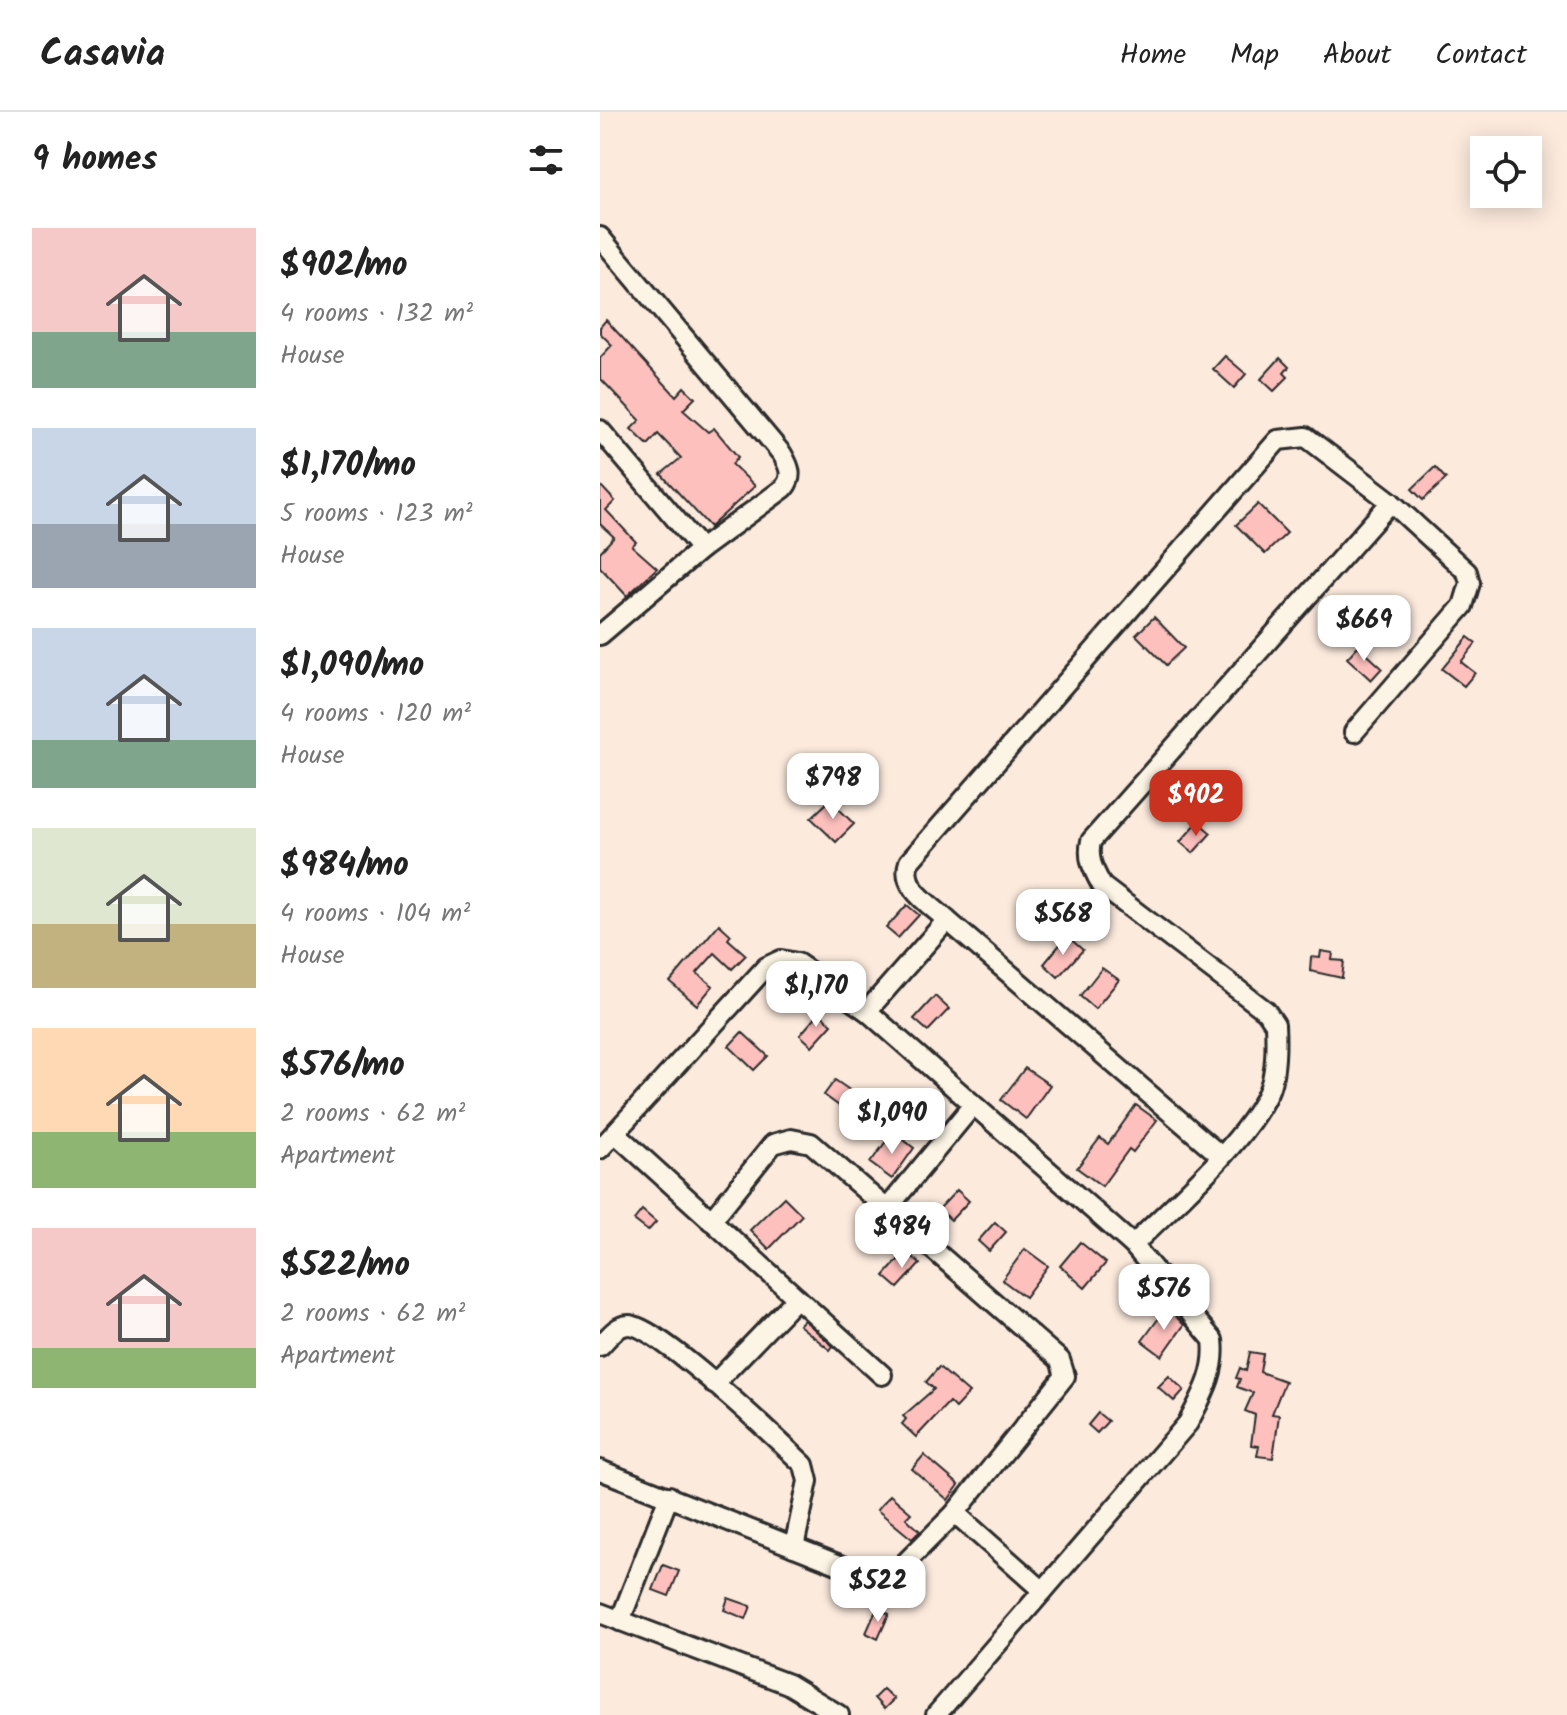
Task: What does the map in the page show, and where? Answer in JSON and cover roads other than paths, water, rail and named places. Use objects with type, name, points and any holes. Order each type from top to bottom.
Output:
[{"type":"street","points":[[600,237],[782,454],[790,472],[784,488],[701,549],[600,634]]},
{"type":"street","points":[[600,430],[701,549]]},
{"type":"street","points":[[1221,1156],[911,887],[906,872],[909,862],[1278,440],[1306,437],[1391,502],[1467,572],[1468,596],[1354,732]]},
{"type":"street","points":[[1133,1245],[1221,1156],[1270,1089],[1275,1024],[1266,1011],[1102,886],[1091,866],[1091,841],[1391,502]]},
{"type":"street","points":[[867,1011],[947,920]]},
{"type":"street","points":[[600,1149],[766,967],[781,960],[797,963],[867,1011],[1133,1245],[1213,1340],[1215,1358],[1210,1379],[1188,1423],[936,1715]]},
{"type":"street","points":[[887,1209],[973,1105]]},
{"type":"street","points":[[615,1133],[882,1375]]},
{"type":"street","points":[[600,1470],[870,1577],[883,1577],[896,1572],[955,1513],[1065,1376],[1064,1367],[811,1143],[791,1139],[773,1144],[711,1221]]},
{"type":"street","points":[[714,1384],[797,1298]]},
{"type":"street","points":[[600,1346],[618,1328],[628,1324],[643,1328],[714,1384],[804,1465],[808,1481],[794,1547]]},
{"type":"street","points":[[620,1621],[669,1496]]},
{"type":"street","points":[[955,1513],[1043,1591]]},
{"type":"street","points":[[600,1613],[788,1684],[839,1715]]}]
